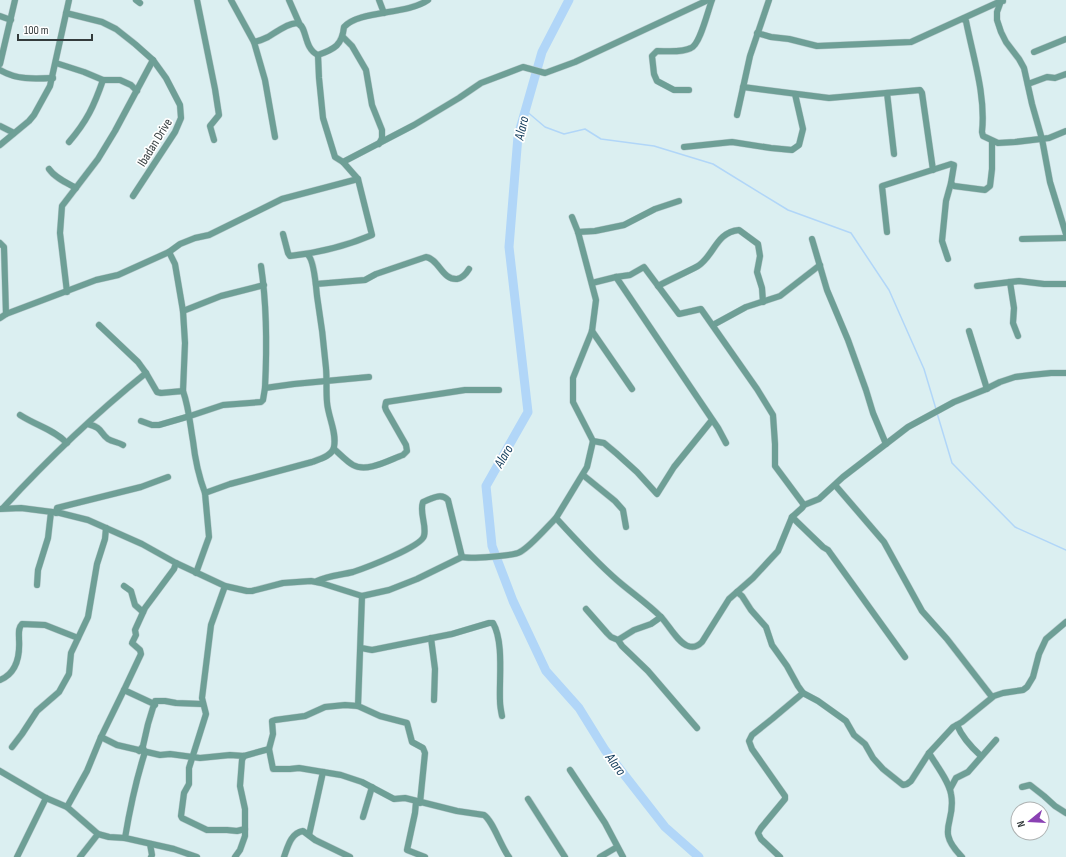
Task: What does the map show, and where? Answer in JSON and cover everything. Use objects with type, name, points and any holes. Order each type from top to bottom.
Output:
[{"type":"street","points":[[0,64],[15,0]]},
{"type":"street","points":[[0,145],[24,126],[34,115],[50,86],[53,78],[69,0]]},
{"type":"street","points":[[197,0],[219,115],[210,126],[214,140]]},
{"type":"street","points":[[231,0],[254,42],[265,80],[275,136]]},
{"type":"street","points":[[284,234],[289,255],[308,254],[372,235],[358,179],[343,162],[335,157],[323,118],[318,55],[310,47],[289,0]]},
{"type":"street","points":[[379,0],[384,13]]},
{"type":"street","points":[[318,55],[331,51],[336,47],[343,37],[344,27],[351,20],[402,10],[428,0]]},
{"type":"street","points":[[343,162],[379,144],[459,98],[481,83],[523,67],[545,73],[575,62],[708,0]]},
{"type":"street","points":[[689,90],[674,90],[657,81],[654,74],[652,56],[656,51],[685,50],[693,48],[698,40],[712,0]]},
{"type":"street","points":[[737,115],[750,56],[769,0]]},
{"type":"street","points":[[757,33],[817,46],[911,42],[1003,1]]},
{"type":"street","points":[[1003,1],[997,12],[997,20],[1006,42],[1024,68],[1042,139],[1050,182],[1066,234]]},
{"type":"street","name":"Ibadan Drive","points":[[66,13],[102,22],[116,29],[135,44],[153,60],[166,78],[180,105],[181,118],[175,132],[133,196]]},
{"type":"street","points":[[0,16],[11,20]]},
{"type":"street","points":[[963,19],[966,21],[982,102],[982,134],[986,138],[998,143],[1049,138],[1066,131]]},
{"type":"street","points":[[254,42],[291,24],[300,24]]},
{"type":"street","points":[[343,37],[352,46],[366,70],[372,105],[382,130],[382,138],[379,144]]},
{"type":"street","points":[[1034,52],[1066,39]]},
{"type":"street","points":[[67,292],[60,233],[62,206],[98,159],[115,131],[153,60]]},
{"type":"street","points":[[56,63],[103,80],[120,80],[131,85],[137,91]]},
{"type":"street","points":[[0,70],[15,77],[53,78]]},
{"type":"street","points":[[1028,84],[1047,77],[1055,78],[1066,74]]},
{"type":"street","points":[[68,142],[82,126],[92,108],[103,80]]},
{"type":"street","points":[[743,87],[829,98],[920,90],[922,93],[932,170]]},
{"type":"street","points":[[887,93],[894,154]]},
{"type":"street","points":[[684,147],[732,142],[792,150],[799,146],[803,129],[795,94]]},
{"type":"street","points":[[0,126],[14,133]]},
{"type":"street","points":[[951,183],[954,186],[985,190],[990,186],[992,169],[992,141]]},
{"type":"street","points":[[887,232],[882,186],[951,164],[954,165],[946,201],[942,241],[948,259]]},
{"type":"street","points":[[49,169],[59,179],[76,188]]},
{"type":"street","points":[[0,318],[6,314],[96,280],[118,276],[169,252],[180,244],[195,238],[209,235],[282,199],[358,179]]},
{"type":"street","points":[[578,232],[595,231],[624,225],[655,209],[679,201]]},
{"type":"street","points":[[2,509],[21,508],[88,520],[142,544],[176,563],[225,586],[252,591],[283,583],[317,582],[362,596],[389,590],[417,579],[462,557],[492,556],[521,552],[556,518],[587,467],[594,440],[573,402],[574,378],[592,331],[596,300],[578,232],[572,217]]},
{"type":"street","points":[[658,286],[699,265],[722,237],[731,231],[739,230],[758,244],[760,256],[756,272],[762,288],[763,302]]},
{"type":"street","points":[[1022,239],[1066,238]]},
{"type":"street","points":[[812,239],[827,290],[848,340],[866,390],[872,413],[886,444]]},
{"type":"street","points":[[0,243],[4,247],[6,314]]},
{"type":"street","points":[[169,252],[175,264],[184,311],[185,343],[183,392],[190,416],[193,441],[201,482],[205,494],[210,537],[196,573]]},
{"type":"street","points":[[205,494],[230,484],[312,462],[326,457],[334,449],[334,434],[327,403],[320,313],[316,284],[308,254]]},
{"type":"street","points":[[316,284],[365,280],[376,274],[426,257],[432,259],[451,279],[460,278],[469,269]]},
{"type":"street","points":[[713,325],[746,307],[780,296],[820,265]]},
{"type":"street","points":[[141,421],[152,425],[159,425],[224,405],[261,402],[263,400],[266,357],[264,285],[261,266]]},
{"type":"street","points":[[592,283],[630,275],[644,267],[679,314],[701,309],[757,389],[773,415],[775,466],[804,504]]},
{"type":"street","points":[[616,277],[726,443]]},
{"type":"street","points":[[977,286],[1019,281],[1044,284],[1066,284]]},
{"type":"street","points":[[1010,282],[1014,308],[1013,322],[1018,336]]},
{"type":"street","points":[[184,311],[221,296],[264,285]]},
{"type":"street","points":[[99,325],[132,356],[146,373],[157,392],[183,392]]},
{"type":"street","points":[[592,331],[632,389]]},
{"type":"street","points":[[969,331],[987,389]]},
{"type":"street","points":[[2,509],[67,443],[124,390],[146,373]]},
{"type":"street","points":[[556,518],[592,557],[661,617],[686,646],[698,646],[729,598],[753,578],[778,552],[792,517],[802,508],[804,504],[819,499],[843,477],[908,427],[945,408],[1000,382],[1015,377],[1066,373]]},
{"type":"street","points":[[265,388],[369,377]]},
{"type":"street","points":[[334,449],[351,464],[362,468],[403,455],[407,451],[406,445],[386,410],[386,402],[465,390],[499,390]]},
{"type":"street","points":[[20,415],[52,431],[67,443]]},
{"type":"street","points":[[594,440],[604,443],[610,448],[637,472],[657,494],[674,467],[712,420]]},
{"type":"street","points":[[88,424],[97,427],[107,438],[123,445]]},
{"type":"street","points":[[583,474],[619,505],[623,510],[626,527]]},
{"type":"street","points":[[37,585],[38,570],[48,542],[53,513],[57,508],[141,487],[168,477]]},
{"type":"street","points":[[835,485],[884,542],[922,611],[947,639],[992,697]]},
{"type":"street","points":[[317,582],[323,578],[354,571],[374,564],[419,543],[424,535],[421,507],[423,502],[441,496],[445,496],[449,504],[462,557]]},
{"type":"street","points":[[792,517],[828,550],[905,657]]},
{"type":"street","points":[[12,746],[37,711],[59,692],[69,674],[71,653],[88,617],[97,564],[105,539],[106,528]]},
{"type":"street","points":[[66,807],[86,771],[141,654],[140,650],[132,643],[136,635],[135,630],[143,612],[174,569],[176,563]]},
{"type":"street","points":[[124,586],[132,591],[135,604],[143,612]]},
{"type":"street","points":[[225,586],[211,626],[202,698],[202,704],[206,714],[189,768],[189,784],[184,790],[181,817],[207,830],[237,831],[245,829]]},
{"type":"street","points":[[737,592],[742,596],[751,610],[766,627],[772,645],[787,666],[803,693],[846,720],[854,735],[865,744],[873,758],[883,769],[903,785],[911,781],[929,753],[950,729],[962,722],[992,697],[1003,693],[1023,690],[1027,687],[1033,677],[1046,639],[1066,622]]},
{"type":"street","points":[[358,706],[362,596]]},
{"type":"street","points":[[586,609],[611,637],[618,640],[622,646],[633,655],[697,728]]},
{"type":"street","points":[[618,640],[634,630],[651,624],[661,617]]},
{"type":"street","points":[[361,648],[372,650],[493,623],[496,631],[501,668],[500,703],[502,716]]},
{"type":"street","points":[[0,680],[8,676],[16,664],[19,651],[19,628],[22,624],[45,625],[78,638]]},
{"type":"street","points":[[431,638],[435,669],[434,700]]},
{"type":"street","points":[[124,690],[155,705]]},
{"type":"street","points":[[780,857],[761,839],[758,833],[785,799],[785,796],[752,749],[749,741],[752,735],[803,693]]},
{"type":"street","points":[[125,838],[142,750],[155,701],[165,700],[176,703],[202,704]]},
{"type":"street","points":[[425,857],[407,850],[418,802],[425,753],[423,748],[412,742],[407,723],[380,716],[358,706],[345,705],[325,707],[305,716],[272,720],[273,734],[269,749],[273,769],[299,768],[353,778],[394,799],[405,798],[418,802],[484,815],[508,857]]},
{"type":"street","points":[[957,725],[972,748],[981,756]]},
{"type":"street","points":[[101,737],[118,745],[160,755],[170,754],[192,757],[230,755],[241,757],[269,749]]},
{"type":"street","points":[[950,789],[956,778],[968,772],[996,740]]},
{"type":"street","points":[[929,753],[950,789],[952,807],[947,832],[948,837],[957,852],[962,857]]},
{"type":"street","points":[[235,857],[243,842],[245,829],[245,809],[240,791],[241,757]]},
{"type":"street","points":[[570,770],[605,823],[622,857]]},
{"type":"street","points":[[0,771],[46,798],[66,807],[98,834],[109,837],[125,838],[174,849],[193,856]]},
{"type":"street","points":[[309,835],[323,772]]},
{"type":"street","points":[[1022,787],[1030,785],[1055,806],[1066,813]]},
{"type":"street","points":[[363,817],[372,787]]},
{"type":"street","points":[[17,857],[46,798]]},
{"type":"street","points":[[528,799],[565,857]]},
{"type":"street","points":[[284,857],[292,838],[297,832],[303,831],[315,840],[350,857]]},
{"type":"street","points":[[80,857],[98,834]]},
{"type":"street","points":[[150,844],[151,857]]},
{"type":"street","points":[[600,857],[617,848]]},
{"type":"waterway","name":"Alaro","points":[[569,0],[542,52],[518,136],[509,247],[528,412],[486,486],[492,546],[513,601],[546,671],[579,708],[605,750],[665,827],[699,857]]},
{"type":"waterway","points":[[525,110],[545,127],[564,134],[585,129],[601,139],[654,146],[713,164],[788,210],[851,233],[889,290],[924,369],[936,409]]},
{"type":"waterway","points":[[937,413],[952,463],[1015,527],[1066,550]]}]
